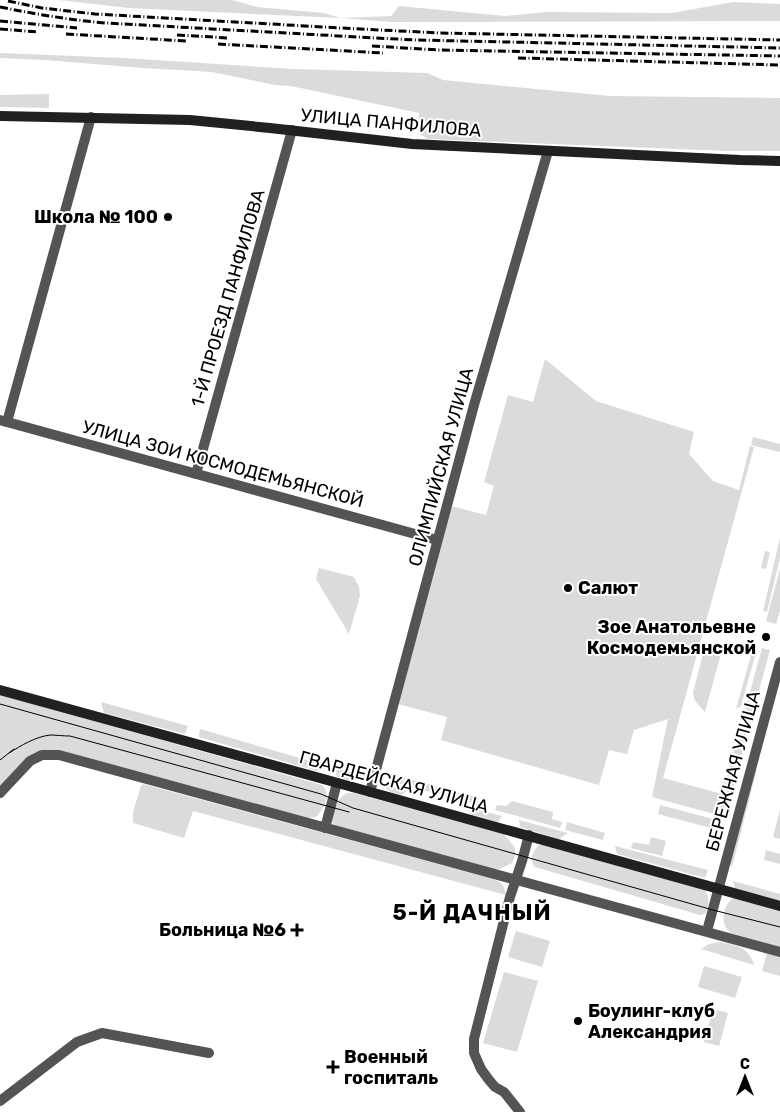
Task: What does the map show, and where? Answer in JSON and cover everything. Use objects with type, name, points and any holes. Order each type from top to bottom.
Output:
[{"type":"street","name":"УЛИЦА ПАНФИЛОВА","points":[[0,116],[190,120],[412,144],[780,161]]},
{"type":"street","points":[[3,421],[91,117]]},
{"type":"street","name":"1-Й ПРОЕЗД ПАНФИЛОВА","points":[[196,474],[292,130]]},
{"type":"street","name":"ОЛИМПИЙСКАЯ УЛИЦА","points":[[370,792],[474,405],[548,151]]},
{"type":"street","name":"УЛИЦА ЗОИ КОСМОДЕМЬЯНСКОЙ","points":[[3,421],[437,540]]},
{"type":"street","name":"БЕРЕЖНАЯ УЛИЦА","points":[[707,931],[780,662]]},
{"type":"street","name":"ГВАРДЕЙСКАЯ УЛИЦА","points":[[0,690],[780,906]]},
{"type":"street","points":[[0,793],[30,762],[42,755],[60,755],[780,952]]},
{"type":"street","points":[[325,828],[337,783]]},
{"type":"street","points":[[520,1112],[504,1092],[495,1087],[481,1069],[474,1053],[474,1039],[510,897],[529,835]]},
{"type":"street","points":[[0,1101],[77,1042],[102,1033],[209,1053]]},
{"type":"shaded area","points":[[59,0],[232,0],[257,7],[324,13],[340,18],[128,8]]},
{"type":"shaded area","points":[[733,2],[780,4],[780,21],[391,22],[340,18],[391,16],[399,6],[505,16],[547,12],[672,13]]},
{"type":"shaded area","points":[[0,53],[123,58],[293,69],[427,73],[443,80],[610,96],[780,98],[780,151],[729,151],[428,139],[418,133],[419,113],[291,86],[275,85],[212,72],[0,58]]},
{"type":"shaded area","points":[[49,94],[49,108],[0,107],[0,95]]},
{"type":"shaded area","name":"Салют","points":[[545,359],[596,401],[694,432],[689,454],[713,481],[739,490],[750,446],[754,447],[663,778],[722,794],[731,761],[740,763],[725,817],[652,797],[668,719],[634,730],[627,754],[609,750],[599,785],[441,740],[447,717],[398,704],[451,506],[486,515],[494,486],[484,482],[508,395],[533,402]]},
{"type":"shaded area","points":[[753,437],[780,444],[780,452],[751,445]]},
{"type":"shaded area","points":[[780,538],[780,558],[767,612],[763,611]]},
{"type":"shaded area","points":[[765,551],[770,552],[766,569],[761,568]]},
{"type":"shaded area","points":[[319,568],[354,577],[359,587],[360,596],[349,634],[316,579]]},
{"type":"shaded area","points":[[780,569],[780,611],[776,624],[766,621]]},
{"type":"shaded area","points":[[705,646],[722,650],[705,712],[695,701],[693,693]]},
{"type":"shaded area","points":[[762,648],[770,650],[741,757],[733,754]]},
{"type":"shaded area","points":[[751,655],[755,656],[741,706],[736,709]]},
{"type":"shaded area","points":[[0,695],[322,785],[327,797],[326,801],[316,817],[306,818],[46,751],[0,790]]},
{"type":"shaded area","points":[[101,702],[188,726],[185,734],[104,713]]},
{"type":"shaded area","points":[[200,729],[355,774],[356,778],[353,781],[337,777],[335,771],[319,767],[317,771],[199,737]]},
{"type":"shaded area","points":[[757,769],[732,867],[728,862],[754,770]]},
{"type":"shaded area","points":[[391,774],[479,798],[477,804],[389,781]]},
{"type":"shaded area","points":[[381,783],[408,790],[402,795],[387,790]]},
{"type":"shaded area","points":[[143,784],[493,879],[502,885],[506,895],[193,811],[184,838],[133,823],[133,812]]},
{"type":"shaded area","points":[[347,793],[353,793],[504,834],[515,848],[515,856],[512,863],[500,869],[491,870],[342,829],[334,825],[331,819],[339,801]]},
{"type":"shaded area","points":[[512,801],[553,812],[552,819],[562,822],[560,828],[495,810],[497,805],[506,806]]},
{"type":"shaded area","points":[[660,805],[713,819],[711,828],[658,814]]},
{"type":"shaded area","points":[[468,807],[502,816],[498,822],[470,814]]},
{"type":"shaded area","points":[[780,810],[780,839],[773,837]]},
{"type":"shaded area","points":[[519,820],[568,833],[559,839],[520,827]]},
{"type":"shaded area","points":[[567,822],[605,833],[603,840],[565,830]]},
{"type":"shaded area","points":[[651,837],[666,841],[662,856],[631,848],[633,842],[649,845]]},
{"type":"shaded area","points":[[539,845],[705,890],[708,905],[705,914],[700,915],[535,867],[532,856]]},
{"type":"shaded area","points":[[615,846],[708,870],[705,878],[617,854]]},
{"type":"shaded area","points":[[766,850],[780,854],[780,864],[764,860]]},
{"type":"shaded area","points":[[733,881],[780,894],[780,901],[735,889]]},
{"type":"shaded area","points":[[733,898],[780,910],[780,948],[728,931],[724,922],[724,915],[726,907]]},
{"type":"shaded area","points":[[516,931],[550,941],[542,967],[508,957]]},
{"type":"shaded area","points":[[721,942],[742,948],[749,954],[754,965],[701,949],[709,944]]},
{"type":"shaded area","points":[[767,953],[780,957],[780,976],[762,971]]},
{"type":"shaded area","points":[[704,966],[742,977],[735,998],[698,987]]},
{"type":"shaded area","points":[[504,972],[538,981],[517,1052],[483,1043]]},
{"type":"shaded area","points":[[713,1009],[728,1013],[719,1046],[704,1042]]},
{"type":"tram line","points":[[0,704],[321,794],[353,808],[713,910],[780,927]]},
{"type":"tram line","points":[[9,753],[44,736],[70,736],[349,812]]},
{"type":"tram line","points":[[0,760],[14,749]]},
{"type":"railway","points":[[8,1],[42,8],[95,14],[341,28],[440,33],[780,40]]},
{"type":"railway","points":[[0,7],[106,23],[376,38],[780,48]]},
{"type":"railway","points":[[0,21],[77,28]]},
{"type":"railway","points":[[0,29],[38,32]]},
{"type":"railway","points":[[66,34],[186,41]]},
{"type":"railway","points":[[177,35],[229,38]]},
{"type":"railway","points":[[218,44],[383,53]]},
{"type":"railway","points":[[372,46],[439,50],[780,56]]},
{"type":"railway","points":[[518,58],[780,65]]},
{"type":"place","name":"Школа № 100","points":[[168,217]]},
{"type":"place","name":"Салют","points":[[568,588]]},
{"type":"place","name":"Зое Анатольевне Космодемьянской","points":[[766,637]]},
{"type":"place","name":"Больница №6","points":[[297,930]]},
{"type":"place","name":"Боулинг-клуб Александрия","points":[[578,1021]]},
{"type":"place","name":"Военный госпиталь","points":[[333,1067]]},
{"type":"district","name":"5-Й ДАЧНЫЙ","points":[[472,912]]}]
